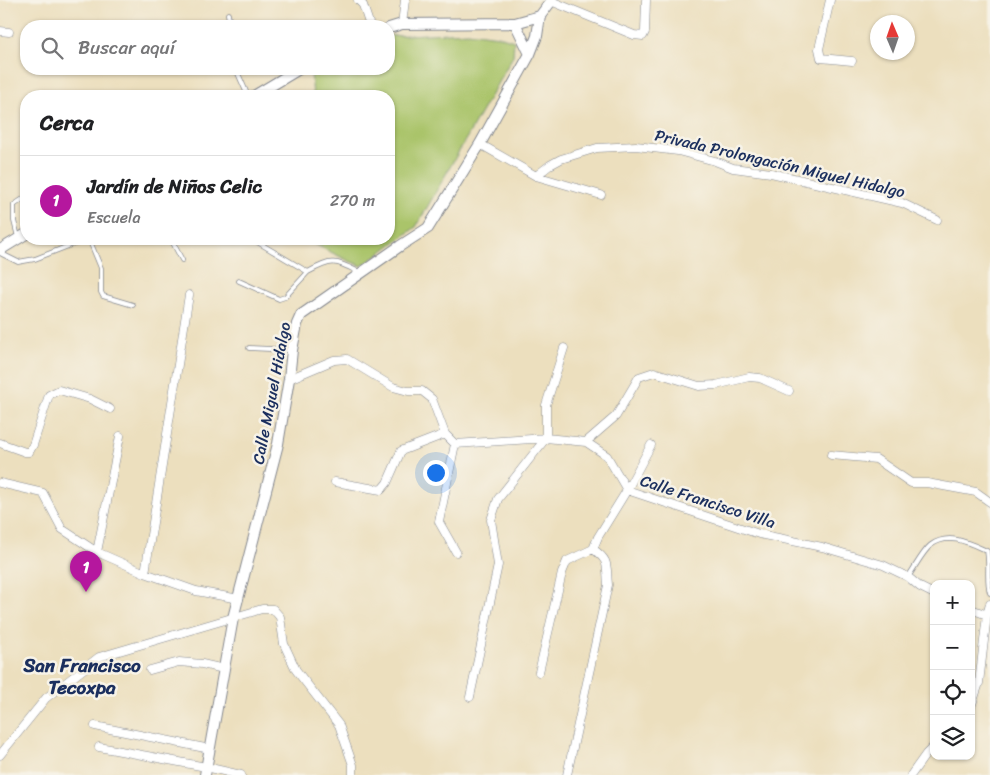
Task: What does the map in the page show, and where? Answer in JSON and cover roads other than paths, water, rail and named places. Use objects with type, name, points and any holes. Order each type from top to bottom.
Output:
[{"type":"street","points":[[358,0],[363,5],[368,20]]},
{"type":"street","points":[[402,24],[405,0]]},
{"type":"street","points":[[395,26],[402,24],[515,23],[540,16],[551,1],[634,35],[642,36],[645,32],[646,0]]},
{"type":"street","points":[[830,0],[819,49],[821,58],[852,61]]},
{"type":"street","name":"Calle Miguel Hidalgo","points":[[206,771],[233,618],[278,444],[290,379],[292,350],[297,324],[301,315],[428,228],[480,144],[530,54],[537,36],[540,16]]},
{"type":"street","points":[[515,23],[530,54]]},
{"type":"street","points":[[0,31],[9,32]]},
{"type":"street","points":[[264,90],[289,75]]},
{"type":"street","points":[[480,144],[536,176],[601,195]]},
{"type":"street","name":"Privada Prolongación Miguel Hidalgo","points":[[536,176],[561,159],[597,148],[636,146],[678,152],[715,161],[732,168],[771,173],[902,203],[937,220]]},
{"type":"street","points":[[0,251],[20,238]]},
{"type":"street","points":[[145,573],[189,295]]},
{"type":"street","points":[[470,697],[498,564],[491,520],[498,499],[546,438],[546,405],[564,348]]},
{"type":"street","points":[[290,379],[334,360],[347,359],[393,387],[422,391],[432,399],[445,434],[455,444],[439,522],[456,552]]},
{"type":"street","points":[[586,442],[616,416],[639,377],[654,372],[699,386],[716,385],[750,377],[760,378],[789,391]]},
{"type":"street","points":[[0,443],[29,452],[49,395],[58,390],[90,400],[110,409]]},
{"type":"street","points":[[335,482],[381,490],[387,484],[402,451],[445,434]]},
{"type":"street","points":[[97,552],[120,436]]},
{"type":"street","name":"Calle Francisco Villa","points":[[455,444],[546,438],[586,442],[607,456],[627,490],[759,534],[822,547],[883,565],[908,577],[920,588],[930,592]]},
{"type":"street","points":[[539,672],[562,573],[567,561],[593,549],[651,445]]},
{"type":"street","points":[[831,455],[876,459],[911,483],[927,483],[976,492],[990,502]]},
{"type":"street","points":[[0,483],[43,493],[62,529],[97,552],[145,573],[196,591],[239,599]]},
{"type":"street","points":[[566,775],[608,585],[604,556],[593,549]]},
{"type":"street","points":[[975,695],[979,683],[987,614],[990,604]]},
{"type":"street","points":[[0,755],[46,698],[99,657],[262,609],[273,609],[280,617],[284,644],[296,670],[339,725],[353,764],[353,775]]},
{"type":"street","points":[[975,610],[987,614]]},
{"type":"street","points":[[150,670],[180,662],[224,668]]},
{"type":"street","points":[[95,726],[210,749]]},
{"type":"street","points":[[100,747],[206,771],[241,775]]},
{"type":"street","points":[[911,775],[930,750]]},
{"type":"lane","points":[[228,14],[229,20]]},
{"type":"lane","points":[[239,75],[245,90]]},
{"type":"lane","points":[[20,202],[14,205],[14,221],[20,233]]},
{"type":"lane","points":[[0,251],[18,262],[35,259],[70,245]]},
{"type":"lane","points":[[92,245],[100,268],[101,292],[103,296],[132,305]]},
{"type":"lane","points":[[174,245],[182,260]]},
{"type":"lane","points":[[262,245],[308,272]]},
{"type":"lane","points":[[240,281],[279,299],[285,297],[308,272],[325,264],[338,262],[361,273]]},
{"type":"lane","points":[[249,348],[292,350]]},
{"type":"lane","points":[[908,577],[930,546],[946,538],[966,541],[987,551],[990,594]]},
{"type":"place","name":"Jardín de Niños Celic","points":[[86,592]]},
{"type":"district","name":"San Francisco Tecoxpa","points":[[82,676]]}]
